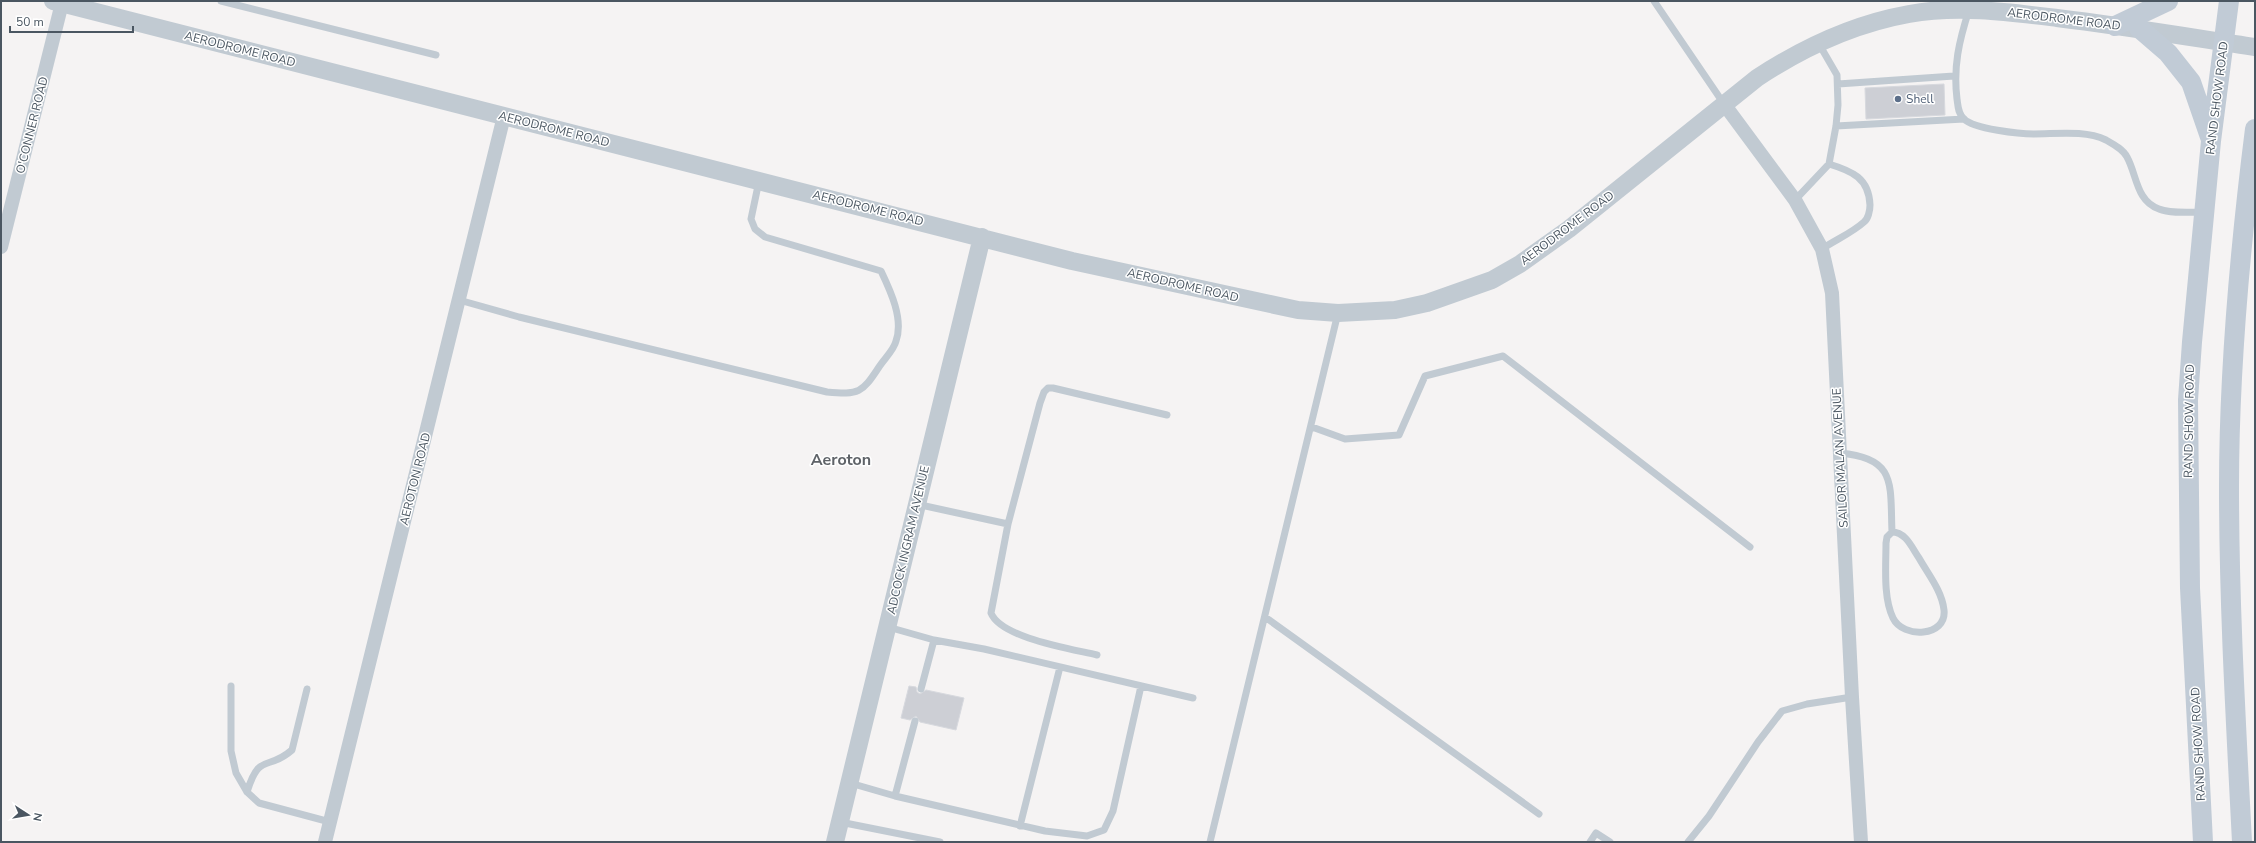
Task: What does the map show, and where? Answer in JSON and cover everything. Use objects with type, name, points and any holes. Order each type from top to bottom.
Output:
[{"type":"main road","points":[[2115,26],[2168,1]]},
{"type":"main road","name":"RAND SHOW ROAD","points":[[2203,842],[2190,588],[2188,400],[2211,141],[2229,1]]},
{"type":"main road","points":[[2139,28],[2168,53],[2191,82],[2211,141]]},
{"type":"main road","points":[[2242,842],[2230,575],[2229,485],[2232,370],[2237,292],[2255,129]]},
{"type":"street","name":"AERODROME ROAD","points":[[58,2],[1072,261],[1298,310],[1338,313],[1395,310],[1427,303],[1492,280],[1542,250],[1757,78],[1787,58],[1818,42],[1872,22],[1910,14],[1969,10],[2015,13],[2139,28],[2255,47]]},
{"type":"street","name":"O'CONNER ROAD","points":[[1,247],[58,2]]},
{"type":"street","name":"SAILOR MALAN AVENUE","points":[[1724,104],[1795,200],[1822,249],[1832,293],[1852,698],[1861,842]]},
{"type":"street","name":"AEROTON ROAD","points":[[325,842],[504,116]]},
{"type":"street","name":"ADCOCK INGRAM AVENUE","points":[[835,842],[982,237]]},
{"type":"lane","points":[[221,1],[436,55]]},
{"type":"lane","points":[[1654,1],[1724,104]]},
{"type":"lane","points":[[1964,119],[1959,111],[1954,76],[1959,44],[1969,10]]},
{"type":"lane","points":[[1795,200],[1829,164],[1836,126],[1837,75],[1818,42]]},
{"type":"lane","points":[[1838,84],[1954,76]]},
{"type":"lane","points":[[1836,126],[1964,119],[1987,127],[2019,133],[2069,133],[2104,139],[2127,156],[2141,195],[2150,205],[2163,211],[2205,212]]},
{"type":"lane","points":[[1822,249],[1865,221],[1870,210],[1869,195],[1864,182],[1847,169],[1829,164]]},
{"type":"lane","points":[[459,300],[519,317],[827,392],[849,394],[866,387],[896,342],[898,324],[891,291],[880,271],[765,237],[755,229],[751,219],[759,181]]},
{"type":"lane","points":[[1210,842],[1312,427],[1338,313]]},
{"type":"lane","points":[[1312,427],[1345,439],[1399,435],[1425,376],[1503,356],[1750,547]]},
{"type":"lane","points":[[1097,655],[1028,637],[1005,628],[993,618],[992,608],[1008,524],[1040,403],[1044,392],[1048,388],[1167,415]]},
{"type":"lane","points":[[1840,453],[1865,456],[1874,460],[1886,473],[1890,488],[1892,532]]},
{"type":"lane","points":[[916,504],[1008,524]]},
{"type":"lane","points":[[1892,532],[1905,537],[1940,596],[1944,616],[1940,625],[1934,630],[1910,631],[1899,626],[1894,619],[1888,596],[1886,543],[1888,534],[1892,532]]},
{"type":"lane","points":[[1265,617],[1539,814]]},
{"type":"lane","points":[[888,627],[934,640],[984,648],[1193,698]]},
{"type":"lane","points":[[921,689],[934,640]]},
{"type":"lane","points":[[1020,826],[1060,667]]},
{"type":"lane","points":[[230,686],[231,751],[236,773],[246,792],[259,803],[330,822]]},
{"type":"lane","points":[[850,783],[895,796],[1020,826],[1052,832],[1088,836],[1104,830],[1113,811],[1141,686]]},
{"type":"lane","points":[[246,792],[252,774],[260,765],[284,757],[292,750],[307,688]]},
{"type":"lane","points":[[1688,842],[1709,816],[1758,742],[1782,711],[1807,704],[1852,698]]},
{"type":"lane","points":[[895,796],[915,721]]},
{"type":"lane","points":[[840,822],[940,842]]},
{"type":"lane","points":[[1590,842],[1596,833],[1610,842]]},
{"type":"building","points":[[1944,84],[1945,115],[1866,119],[1865,88]]},
{"type":"building","points":[[909,686],[916,687],[917,692],[920,694],[926,690],[964,698],[956,730],[920,722],[916,716],[910,720],[901,718]]},
{"type":"place","name":"Shell","points":[[1898,99]]},
{"type":"district","name":"Aeroton","points":[[841,460]]}]
